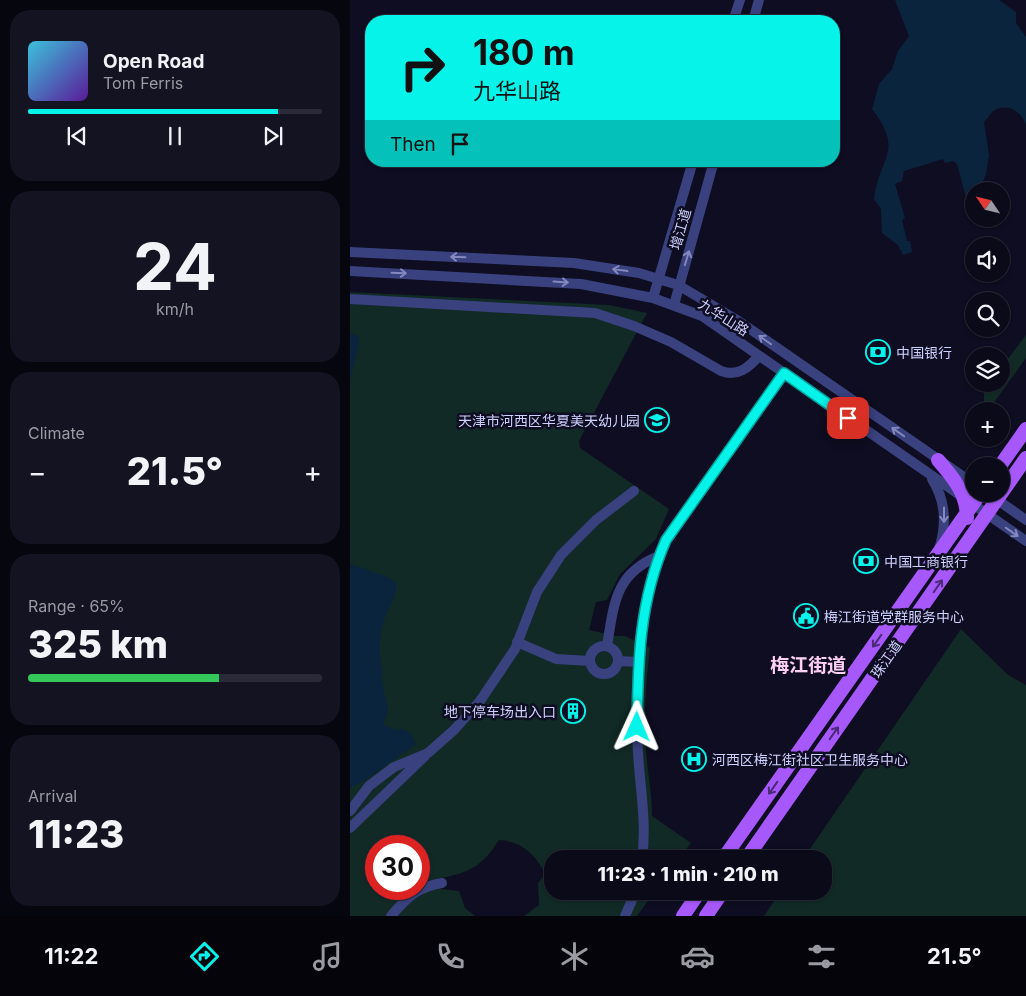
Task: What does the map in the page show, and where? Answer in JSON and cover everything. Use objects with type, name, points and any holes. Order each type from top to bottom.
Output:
[{"type":"main road","points":[[1006,457],[1026,429]]},
{"type":"main road","name":"珠江道","points":[[1010,477],[1026,458]]},
{"type":"main road","points":[[938,460],[971,503],[964,539],[952,566]]},
{"type":"main road","name":"珠江道","points":[[752,850],[952,566],[987,515],[991,502]]},
{"type":"main road","name":"珠江道","points":[[729,850],[935,558],[971,503]]},
{"type":"main road","points":[[683,916],[694,900]]},
{"type":"main road","points":[[706,916],[717,900]]},
{"type":"street","points":[[736,15],[740,0]]},
{"type":"street","points":[[755,15],[759,0]]},
{"type":"street","name":"增江道","points":[[654,298],[691,167]]},
{"type":"street","name":"增江道","points":[[674,305],[712,167]]},
{"type":"street","name":"九华山路","points":[[350,252],[574,263],[639,273],[678,285],[737,320],[965,478]]},
{"type":"street","name":"九华山路","points":[[350,271],[581,284],[654,298],[702,316],[1026,542]]},
{"type":"street","points":[[350,299],[594,313],[634,326],[671,342],[730,374],[742,372],[760,356]]},
{"type":"street","points":[[643,850],[645,836],[637,727],[640,638],[659,556],[666,540],[784,373]]},
{"type":"street","points":[[928,474],[938,488],[944,509],[944,530],[935,558]]},
{"type":"street","points":[[350,828],[428,752],[454,730],[480,701],[500,673],[517,642],[537,592],[560,555],[596,520],[634,491]]},
{"type":"street","points":[[1000,502],[1026,520]]},
{"type":"street","points":[[607,646],[615,602],[626,578],[632,570],[642,563],[659,556]]},
{"type":"street","points":[[517,642],[556,659],[590,661]]},
{"type":"street","points":[[607,646],[614,650],[618,661],[615,669],[607,674],[597,672],[590,661],[595,649],[607,646]]},
{"type":"street","points":[[618,661],[639,662]]},
{"type":"street","points":[[350,811],[370,786],[394,767],[428,752]]},
{"type":"street","points":[[392,916],[413,893],[426,886],[442,883]]},
{"type":"street","points":[[625,916],[632,900]]},
{"type":"green space","points":[[350,292],[609,305],[647,313],[579,441],[580,448],[669,509],[656,539],[620,574],[607,600],[596,602],[589,630],[625,636],[650,648],[645,726],[652,816],[691,843],[686,850],[544,850],[544,872],[537,860],[527,850],[514,843],[499,840],[476,866],[459,874],[430,880],[430,835],[365,835],[365,900],[430,900],[430,883],[441,889],[459,891],[465,908],[475,916],[350,916]]},
{"type":"green space","points":[[1026,335],[1026,358],[1010,380],[1010,356]]},
{"type":"green space","points":[[1002,392],[994,402],[984,402],[984,393]]},
{"type":"green space","points":[[961,629],[1008,675],[1026,685],[1026,916],[764,916],[775,900],[832,900],[832,850],[809,850]]},
{"type":"green space","points":[[544,875],[544,900],[649,900],[637,916],[524,916],[539,905],[538,883]]},
{"type":"water","points":[[895,0],[999,0],[1016,12],[1016,23],[1026,37],[1026,126],[1022,117],[1010,108],[1000,108],[994,111],[984,122],[989,155],[986,174],[983,182],[965,182],[965,194],[957,164],[953,161],[945,163],[943,159],[904,171],[902,181],[895,184],[905,218],[902,220],[907,241],[910,241],[912,252],[903,255],[898,245],[882,233],[881,209],[874,199],[888,145],[887,135],[882,123],[872,109],[879,84],[892,69],[898,51],[909,36]]},
{"type":"water","points":[[350,333],[358,336],[359,344],[350,379]]},
{"type":"water","points":[[350,564],[385,576],[396,583],[396,592],[384,620],[380,640],[383,674],[381,675],[388,712],[383,724],[398,731],[402,729],[408,732],[416,744],[364,781],[350,788]]},
{"type":"place","name":"中国银行","points":[[878,352]]},
{"type":"place","name":"天津市河西区华夏美天幼儿园","points":[[657,420]]},
{"type":"place","name":"中国工商银行","points":[[866,561]]},
{"type":"place","name":"梅江街道党群服务中心","points":[[806,616]]},
{"type":"place","name":"地下停车场出入口","points":[[573,711]]},
{"type":"place","name":"河西区梅江街社区卫生服务中心","points":[[694,759]]},
{"type":"district","name":"梅江街道","points":[[808,665]]},
{"type":"route","points":[[637,727],[640,638],[655,570],[666,540],[784,373],[848,418]]}]
